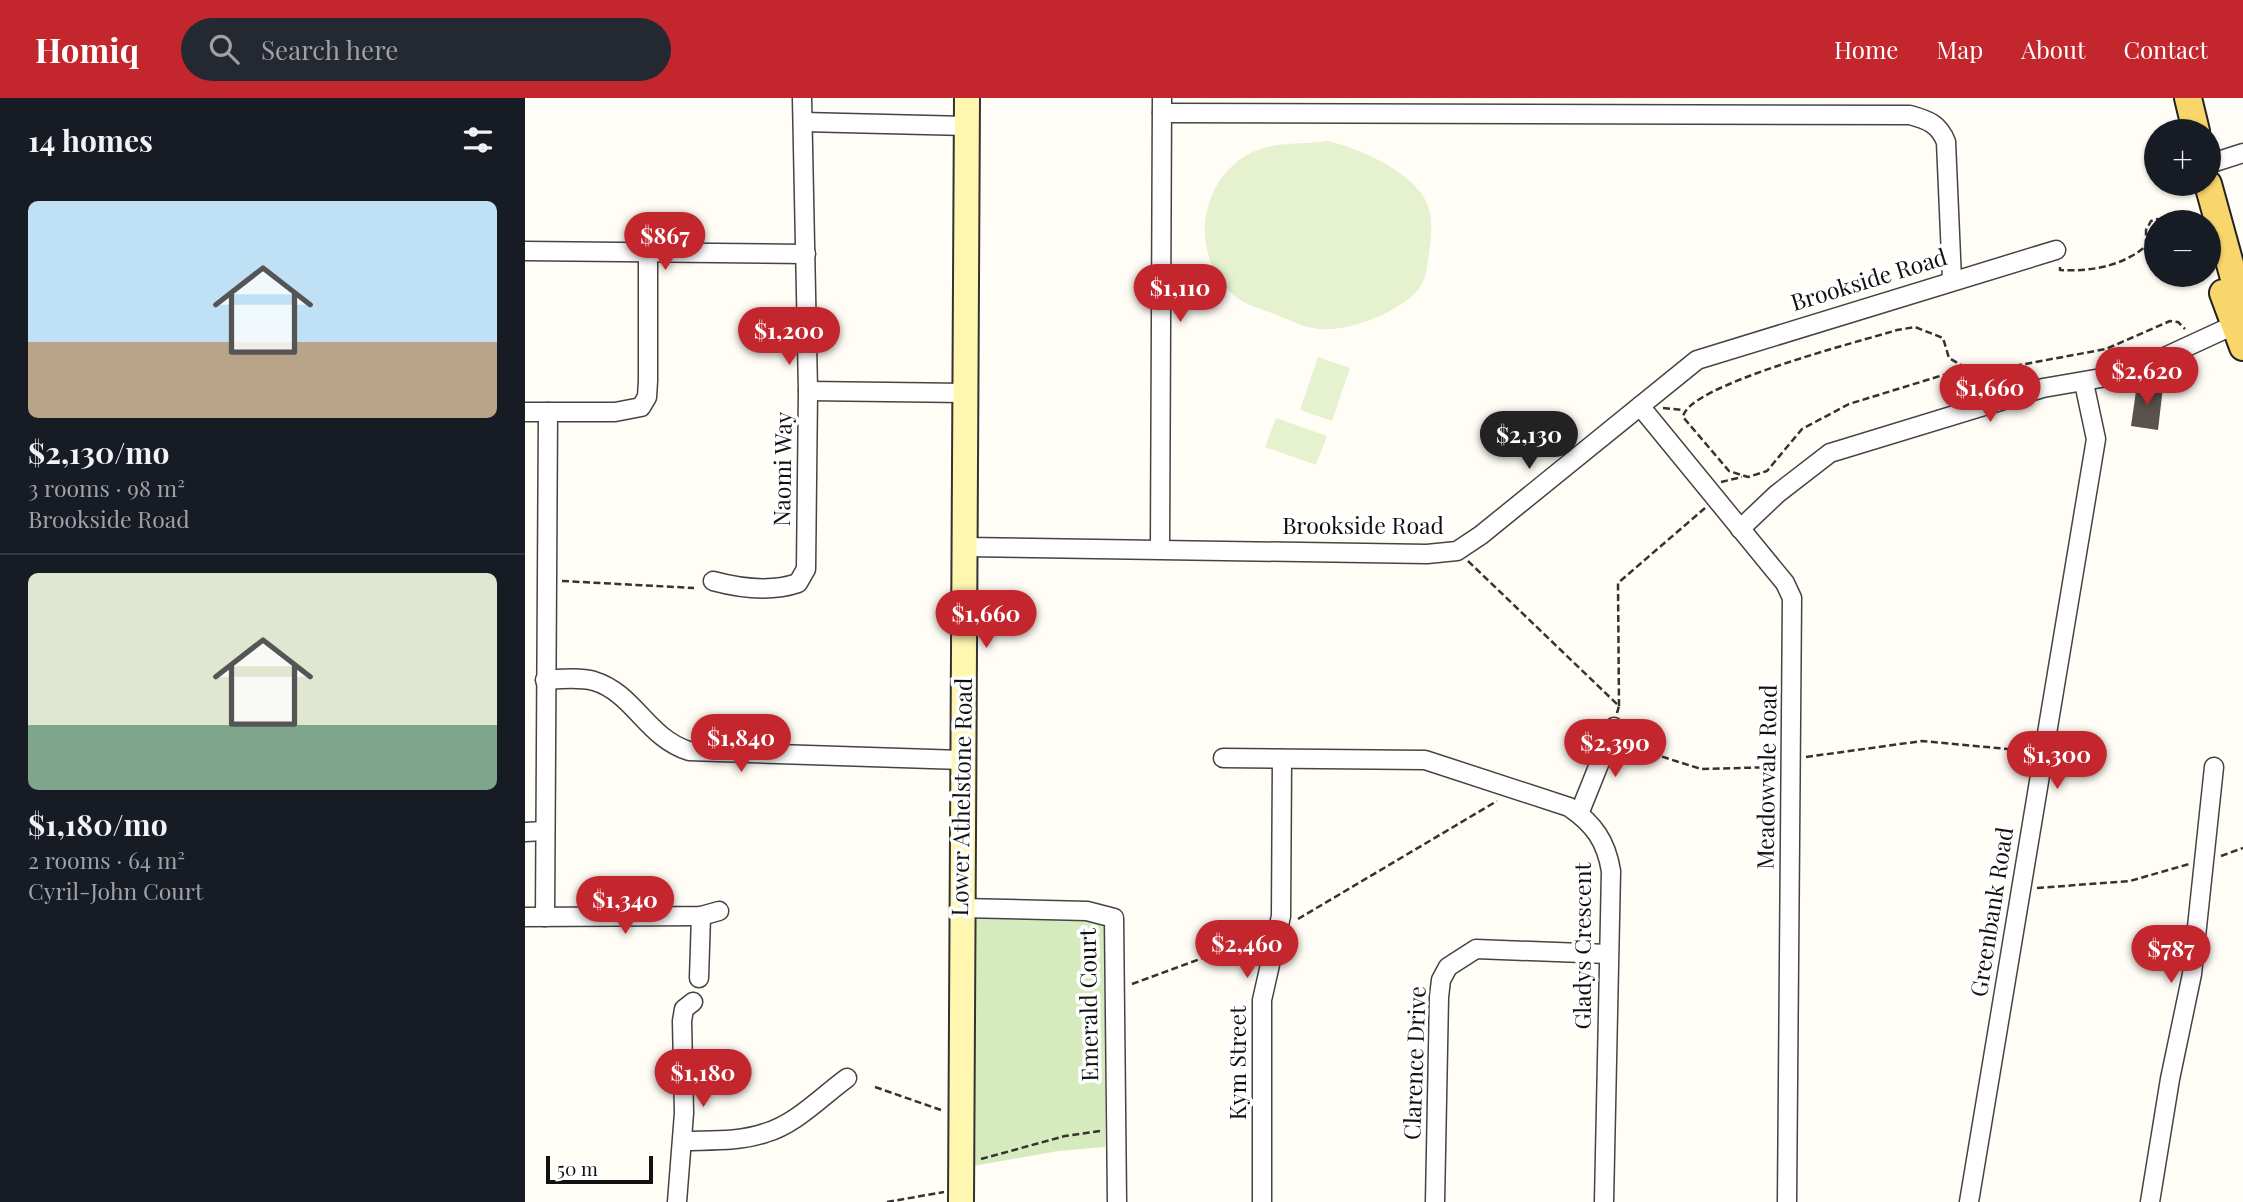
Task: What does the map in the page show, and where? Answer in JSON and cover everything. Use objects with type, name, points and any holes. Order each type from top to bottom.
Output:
[{"type":"main road","points":[[2175,98],[2179,119]]},
{"type":"main road","points":[[2188,98],[2193,119]]},
{"type":"main road","points":[[2211,196],[2241,327]]},
{"type":"main road","points":[[2221,274],[2241,327]]},
{"type":"street","name":"Naomi Way","points":[[713,581],[730,586],[784,588],[798,583],[806,569],[808,391],[802,98]]},
{"type":"street","name":"Lower Athelstone Road","points":[[961,1185],[967,98]]},
{"type":"street","points":[[1160,549],[1162,106],[1639,106],[1910,115],[1927,120],[1941,130],[1946,142],[1952,280]]},
{"type":"street","points":[[803,122],[967,126]]},
{"type":"street","points":[[2221,160],[2243,153]]},
{"type":"street","name":"Brookside Road","points":[[966,547],[1427,554],[1457,551],[1697,360],[2056,250]]},
{"type":"street","points":[[525,251],[806,254]]},
{"type":"street","points":[[525,412],[615,412],[641,407],[647,397],[648,381],[648,252]]},
{"type":"street","points":[[1740,529],[1830,453],[2043,388],[2130,373],[2192,345],[2241,327]]},
{"type":"street","name":"Greenbank Road","points":[[1969,1202],[2096,439],[2084,383]]},
{"type":"street","points":[[808,391],[966,393]]},
{"type":"street","name":"Meadowvale Road","points":[[1640,406],[1785,583],[1792,598],[1787,1202]]},
{"type":"street","points":[[545,917],[548,412]]},
{"type":"street","points":[[545,680],[591,680],[606,685],[619,694],[663,740],[689,751],[962,760]]},
{"type":"street","points":[[1579,814],[1611,734]]},
{"type":"street","name":"Gladys Crescent","points":[[1223,758],[1425,760],[1569,807],[1598,832],[1608,851],[1611,871],[1604,1202]]},
{"type":"street","name":"Kym Street","points":[[1262,1202],[1262,1000],[1281,916],[1282,759]]},
{"type":"street","points":[[2150,1202],[2170,1079],[2192,974],[2198,862],[2214,767]]},
{"type":"street","points":[[525,832],[544,831]]},
{"type":"street","name":"Emerald Court","points":[[961,908],[1087,911],[1107,914],[1114,918],[1118,1202]]},
{"type":"street","points":[[525,917],[701,916],[719,911]]},
{"type":"street","points":[[699,978],[701,916]]},
{"type":"street","name":"Clarence Drive","points":[[1435,1202],[1439,996],[1441,980],[1448,967],[1476,949],[1608,954]]},
{"type":"street","points":[[677,1202],[683,1141],[681,1038],[684,1009],[692,1002]]},
{"type":"street","points":[[683,1141],[744,1138],[779,1128],[846,1078]]},
{"type":"path","points":[[2056,250],[2060,270],[2075,271],[2115,264],[2144,247]]},
{"type":"path","points":[[1966,368],[1952,362],[1946,355],[1943,338],[1915,327],[1751,374],[1690,403],[1683,417],[1729,471],[1748,477],[1767,471],[1802,429],[1849,404],[1966,368],[1999,369],[2093,352],[2170,321],[2183,326],[2192,345]]},
{"type":"path","points":[[1715,499],[1618,583],[1619,706],[1611,734],[1701,769],[1792,763],[1922,741],[2043,753]]},
{"type":"path","points":[[1457,551],[1619,706]]},
{"type":"path","points":[[555,580],[694,588]]},
{"type":"path","points":[[1115,990],[1277,931],[1516,790]]},
{"type":"path","points":[[2034,888],[2130,881],[2243,848]]},
{"type":"path","points":[[875,1087],[960,1116]]},
{"type":"path","points":[[887,1202],[961,1185],[1065,1136],[1116,1129]]},
{"type":"green space","points":[[1328,141],[1367,154],[1405,177],[1427,203],[1431,216],[1431,231],[1424,278],[1420,287],[1407,300],[1371,320],[1344,327],[1319,329],[1248,304],[1229,290],[1212,266],[1205,238],[1205,224],[1215,188],[1229,169],[1241,159],[1255,151],[1273,146]]},
{"type":"green space","points":[[1318,357],[1350,368],[1332,421],[1300,410]]},
{"type":"green space","points":[[1276,418],[1327,436],[1316,465],[1265,447]]},
{"type":"green space","points":[[980,917],[1097,918],[1106,926],[1105,1147],[1058,1151],[973,1166],[972,925]]},
{"type":"building","points":[[2137,384],[2163,387],[2158,430],[2131,426]]}]
